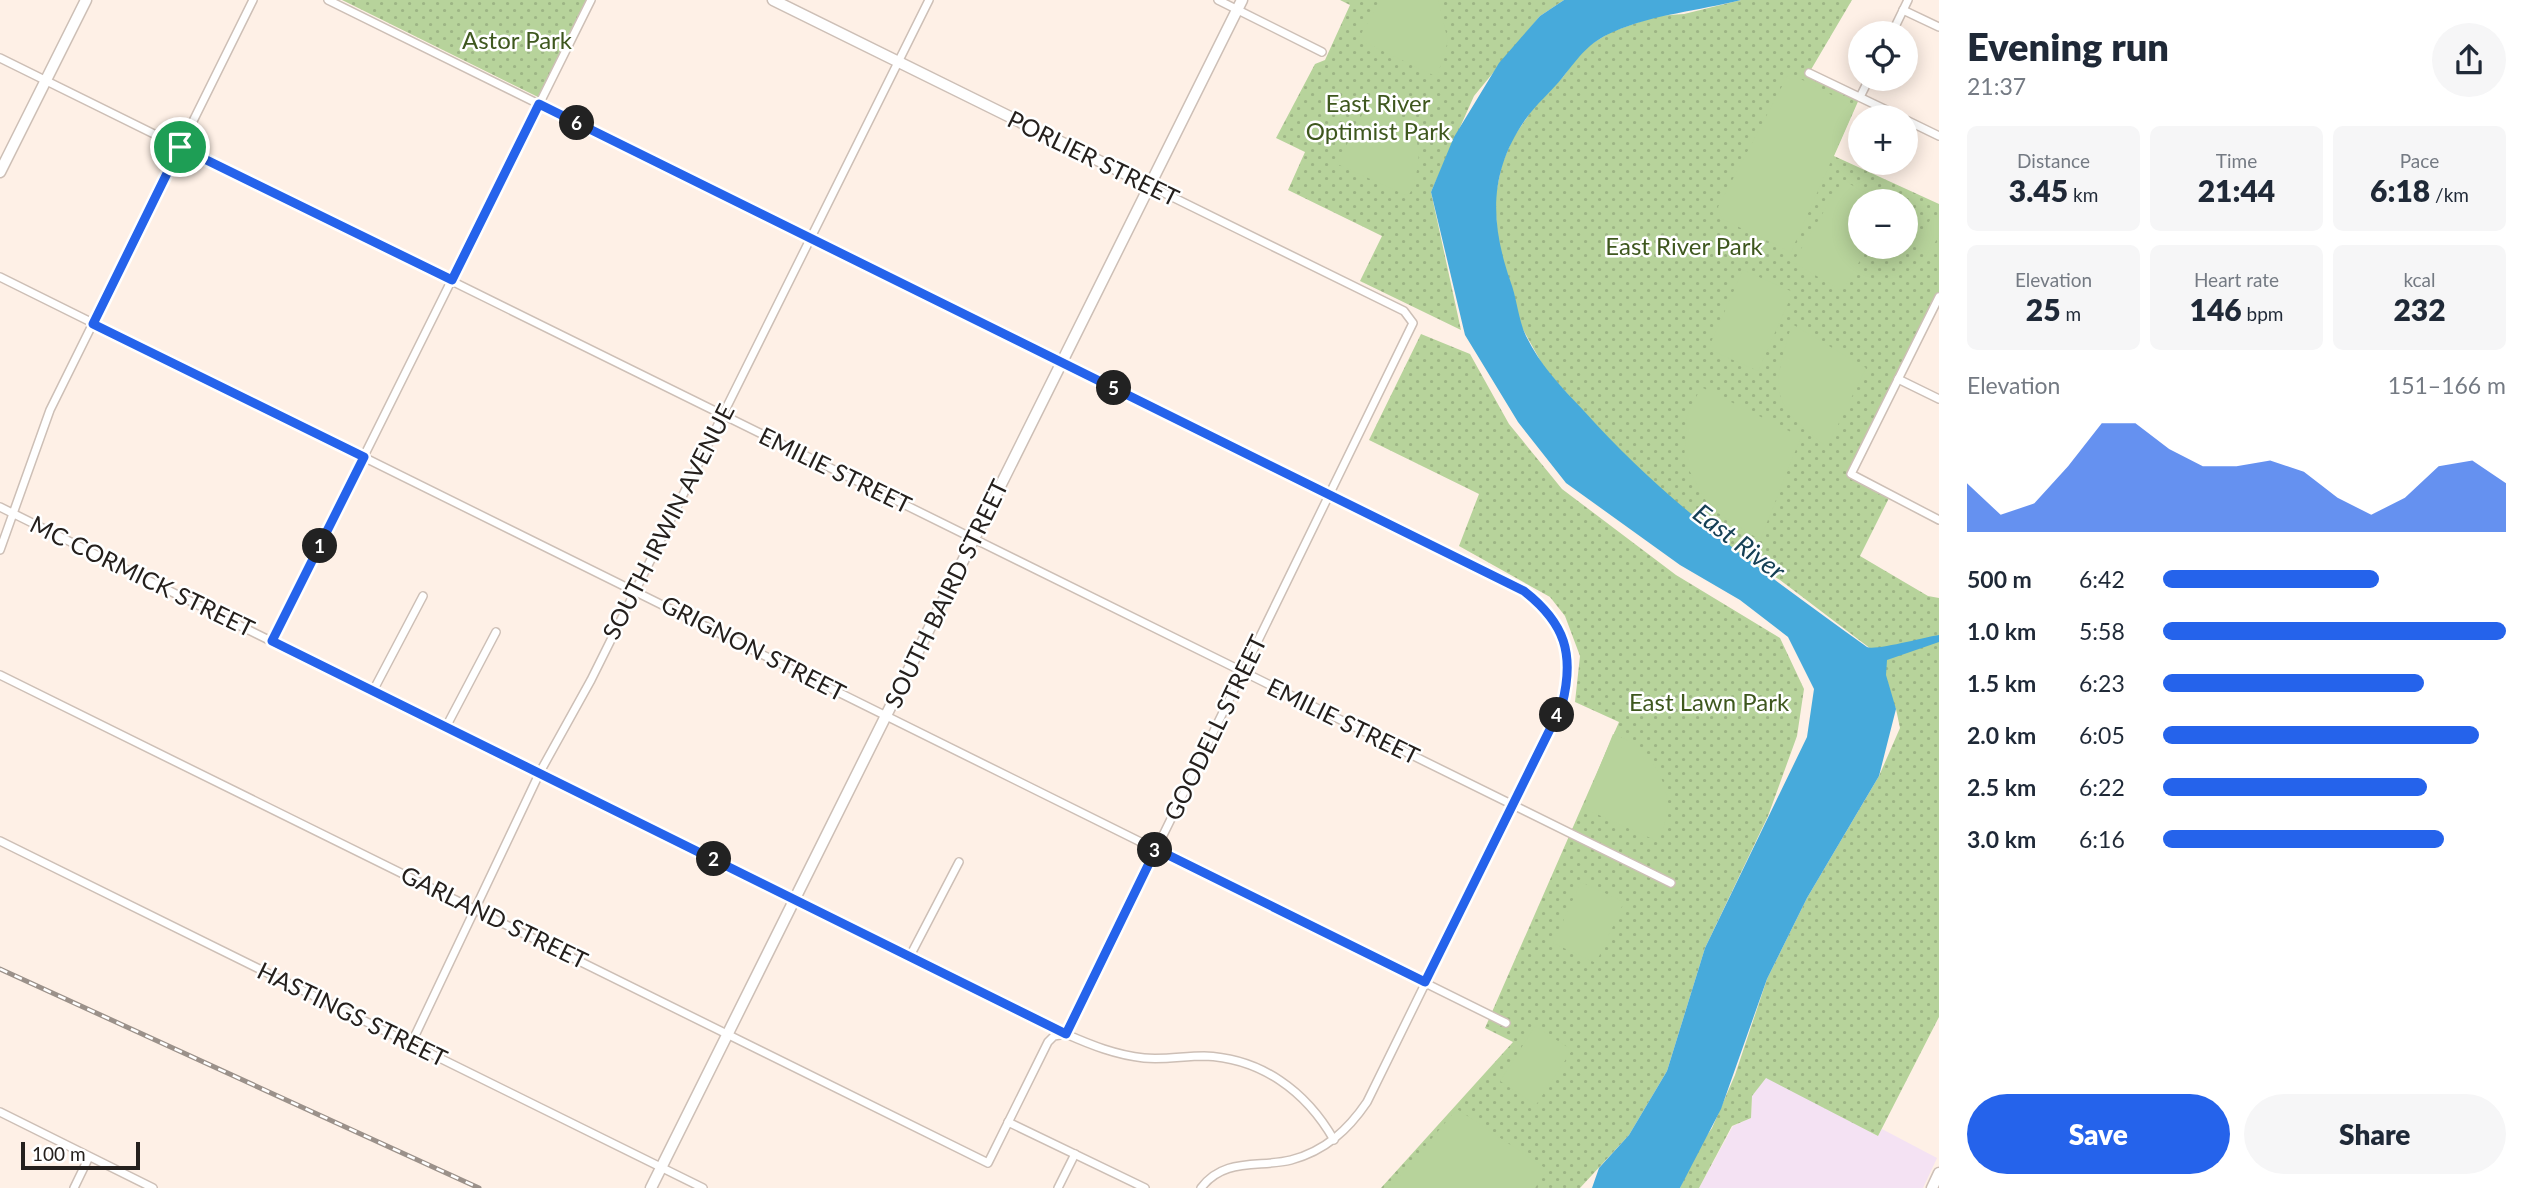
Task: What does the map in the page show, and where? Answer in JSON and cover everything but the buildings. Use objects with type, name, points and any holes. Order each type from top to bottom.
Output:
[{"type":"street","points":[[0,172],[86,0]]},
{"type":"street","points":[[0,550],[50,410],[253,0]]},
{"type":"street","points":[[328,0],[1524,591],[1540,604],[1557,626],[1566,650],[1568,682],[1562,705],[1362,1110],[1334,1140],[1318,1150],[1290,1160],[1234,1165],[1213,1176],[1201,1188]]},
{"type":"street","points":[[272,641],[591,0]]},
{"type":"street","name":"PORLIER STREET","points":[[773,0],[1404,311],[1412,319]]},
{"type":"street","name":"SOUTH IRWIN AVENUE","points":[[411,1044],[540,772],[591,680],[929,0]]},
{"type":"street","points":[[1218,0],[1240,5],[1322,52]]},
{"type":"street","points":[[1898,21],[1908,0]]},
{"type":"street","name":"SOUTH BAIRD STREET","points":[[651,1188],[1240,5]]},
{"type":"street","points":[[1903,10],[1939,27]]},
{"type":"street","name":"EMILIE STREET","points":[[0,58],[1671,883]]},
{"type":"street","points":[[1809,73],[1876,105]]},
{"type":"street","points":[[1860,97],[1863,91]]},
{"type":"street","points":[[1918,126],[1939,136]]},
{"type":"street","name":"GRIGNON STREET","points":[[0,277],[1506,1023]]},
{"type":"street","points":[[1939,297],[1852,475],[1939,520]]},
{"type":"street","name":"GOODELL STREET","points":[[988,1163],[1048,1042],[1054,1036],[1066,1034],[1409,335],[1412,319]]},
{"type":"street","points":[[1898,379],[1939,399]]},
{"type":"street","name":"MC CORMICK STREET","points":[[0,507],[1066,1034],[1124,1055],[1161,1059],[1216,1057],[1255,1067],[1276,1077],[1300,1095],[1324,1122],[1334,1140]]},
{"type":"street","points":[[373,691],[423,597]]},
{"type":"street","points":[[446,727],[496,632]]},
{"type":"street","name":"GARLAND STREET","points":[[0,675],[988,1163]]},
{"type":"street","name":"HASTINGS STREET","points":[[0,841],[703,1188]]},
{"type":"street","points":[[910,956],[960,862]]},
{"type":"street","points":[[0,1112],[153,1188]]},
{"type":"street","points":[[1008,1122],[1146,1188]]},
{"type":"street","points":[[1058,1188],[1075,1154]]},
{"type":"street","points":[[74,1188],[89,1157]]},
{"type":"street","points":[[1932,1188],[1939,1173]]},
{"type":"shaded area","points":[[1766,1077],[1878,1136],[1882,1129],[1937,1158],[1923,1188],[1699,1188],[1733,1126],[1751,1118],[1752,1096]]},
{"type":"green space","name":"Astor Park","points":[[342,0],[586,0],[538,97]]},
{"type":"green space","name":"East River Optimist Park","points":[[1340,0],[1564,0],[1540,16],[1474,96],[1431,192],[1461,330],[1360,281],[1382,236],[1288,190],[1305,152],[1276,138],[1315,64],[1325,60],[1350,5]]},
{"type":"green space","points":[[1381,0],[1438,0],[1448,41],[1437,77],[1358,39]]},
{"type":"green space","name":"East River Park","points":[[1741,0],[1852,0],[1809,73],[1860,97],[1856,105],[1848,105],[1848,124],[1834,156],[1848,162],[1848,175],[1876,175],[1906,189],[1848,189],[1848,259],[1918,259],[1918,194],[1939,204],[1939,297],[1851,474],[1890,496],[1860,556],[1928,596],[1939,598],[1939,1017],[1878,1136],[1766,1078],[1752,1096],[1751,1118],[1732,1126],[1699,1188],[1680,1188],[1697,1150],[1712,1128],[1735,1075],[1767,979],[1807,898],[1879,776],[1900,728],[1896,709],[1871,649],[1780,580],[1739,555],[1617,449],[1545,369],[1520,324],[1498,247],[1495,198],[1502,164],[1513,138],[1534,107],[1563,77],[1583,49],[1611,32],[1656,16],[1684,14]]},
{"type":"green space","points":[[1789,73],[1851,105],[1848,105],[1848,123],[1791,252],[1722,219],[1718,207]]},
{"type":"green space","points":[[1371,97],[1401,116],[1414,134],[1419,157],[1414,184],[1408,196],[1337,164]]},
{"type":"green space","points":[[1843,180],[1858,189],[1848,189],[1848,259],[1861,259],[1842,291],[1793,262]]},
{"type":"green space","points":[[1932,216],[1939,219],[1939,235],[1929,254],[1918,249]]},
{"type":"green space","points":[[1743,270],[1793,292],[1758,371],[1708,349]]},
{"type":"green space","points":[[1792,324],[1866,368],[1827,447],[1794,419],[1780,394],[1780,366]]},
{"type":"green space","name":"East Lawn Park","points":[[1421,334],[1470,354],[1509,424],[1562,489],[1676,575],[1780,638],[1804,689],[1797,736],[1768,816],[1705,948],[1667,1071],[1629,1135],[1580,1188],[1381,1188],[1513,1042],[1485,1028],[1619,722],[1575,702],[1580,656],[1565,616],[1550,597],[1459,546],[1479,494],[1369,440]]},
{"type":"green space","points":[[1701,387],[1801,437],[1760,540],[1710,508],[1684,461],[1687,416]]},
{"type":"green space","points":[[1613,734],[1642,751],[1661,777],[1667,809],[1657,841],[1583,808]]},
{"type":"green space","points":[[1581,882],[1624,902],[1596,963],[1553,943]]},
{"type":"green space","points":[[1535,1026],[1572,1050],[1536,1105],[1500,1081]]},
{"type":"green space","points":[[1457,1109],[1548,1170],[1535,1188],[1389,1188]]},
{"type":"water","points":[[1564,0],[1741,0],[1644,21],[1597,40],[1534,109],[1513,139],[1499,178],[1496,218],[1503,259],[1521,323],[1532,347],[1568,394],[1649,477],[1719,537],[1867,647],[1939,635],[1939,642],[1887,660],[1886,675],[1896,709],[1879,776],[1807,898],[1767,979],[1721,1109],[1680,1188],[1592,1188],[1599,1168],[1629,1135],[1667,1071],[1705,948],[1807,737],[1814,689],[1788,637],[1740,600],[1680,565],[1566,483],[1518,422],[1465,335],[1431,192],[1454,137],[1499,63],[1540,16]]},
{"type":"railway","points":[[0,969],[479,1188]]},
{"type":"route","points":[[539,104],[1524,591],[1549,614],[1563,638],[1569,664],[1568,682],[1562,705],[1425,982],[1156,849],[1066,1034],[272,641],[364,457],[93,324],[180,147],[452,280],[539,104]]},
{"type":"water label","name":"East River","points":[[1739,542]]}]
